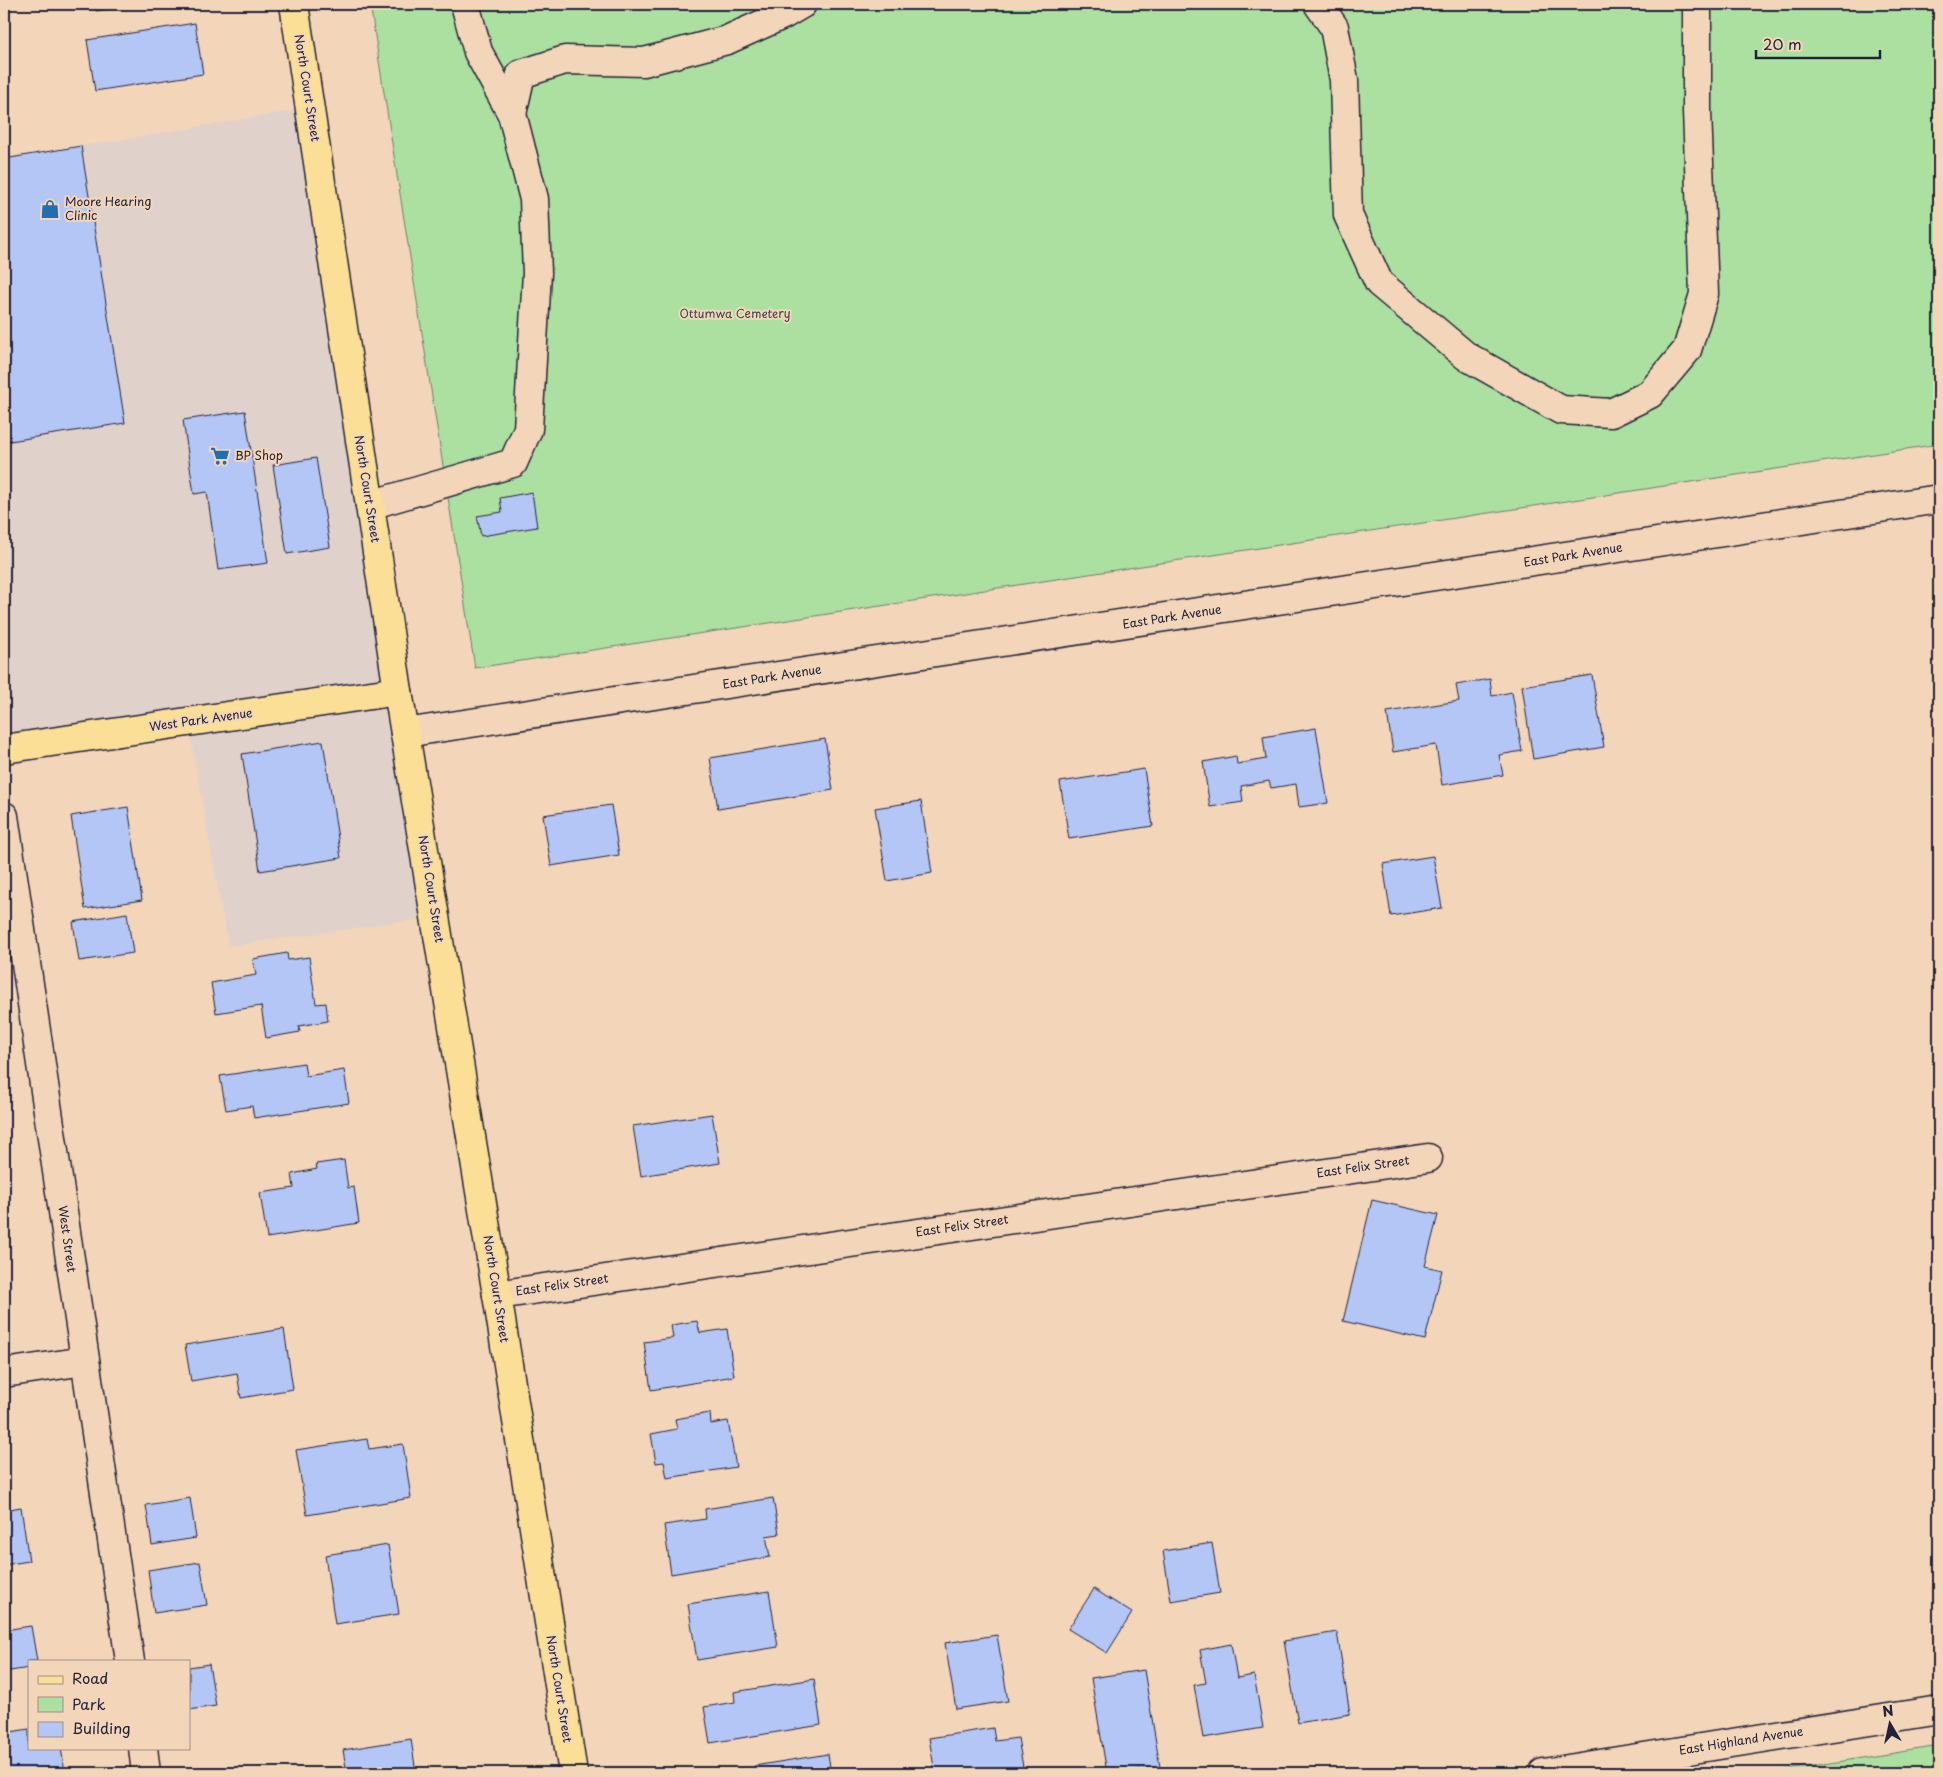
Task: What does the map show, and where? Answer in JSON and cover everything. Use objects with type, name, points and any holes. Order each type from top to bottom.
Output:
[{"type":"main road","name":"North Court Street","points":[[294,4],[398,691],[573,1773]]},
{"type":"main road","name":"West Park Avenue","points":[[4,749],[398,691]]},
{"type":"street","points":[[370,505],[513,463],[528,429],[537,273],[534,199],[512,114],[478,52],[465,4]]},
{"type":"street","points":[[512,114],[521,74],[565,60],[644,62],[727,40],[785,14],[802,4]]},
{"type":"street","points":[[1318,4],[1334,27],[1344,80],[1348,215],[1379,283],[1466,356],[1561,410],[1611,413],[1650,394],[1687,350],[1704,294],[1697,111],[1697,4]]},
{"type":"street","name":"East Park Avenue","points":[[405,733],[1939,499]]},
{"type":"street","name":"West Street","points":[[4,816],[130,1660]]},
{"type":"street","name":"East Felix Street","points":[[497,1295],[1428,1158]]},
{"type":"street","points":[[4,1373],[85,1361]]},
{"type":"street","name":"East Highland Avenue","points":[[1543,1773],[1939,1710]]},
{"type":"street","points":[[143,1750],[146,1773]]},
{"type":"shaded area","points":[[310,108],[435,917],[228,946],[188,722],[4,749],[4,159]]},
{"type":"green space","name":"Ottumwa Cemetery","points":[[370,4],[1939,4],[1939,444],[475,668]]},
{"type":"green space","points":[[1939,1746],[1939,1773],[1767,1773]]},
{"type":"building","points":[[95,4],[141,4],[96,11]]},
{"type":"building","points":[[195,23],[203,74],[95,91],[87,40]]},
{"type":"building","points":[[81,146],[125,423],[4,442],[4,159]]},
{"type":"building","name":"BP Shop","points":[[245,411],[268,563],[218,570],[207,492],[194,494],[183,420]]},
{"type":"building","points":[[316,458],[330,547],[287,554],[273,465]]},
{"type":"building","points":[[532,492],[537,527],[481,536],[477,516],[502,512],[500,498]]},
{"type":"building","points":[[1592,675],[1604,747],[1533,759],[1522,686]]},
{"type":"building","points":[[1490,679],[1492,696],[1512,692],[1522,751],[1499,755],[1503,775],[1442,785],[1436,745],[1393,752],[1387,712],[1459,701],[1456,685]]},
{"type":"building","points":[[1316,728],[1328,803],[1299,807],[1296,784],[1271,788],[1269,781],[1241,786],[1243,802],[1210,807],[1203,762],[1236,756],[1237,764],[1266,759],[1263,737]]},
{"type":"building","points":[[825,739],[833,790],[718,809],[710,758]]},
{"type":"building","points":[[323,741],[341,858],[260,871],[242,754]]},
{"type":"building","points":[[1144,769],[1153,826],[1069,839],[1060,782]]},
{"type":"building","points":[[921,801],[932,873],[887,881],[875,808]]},
{"type":"building","points":[[611,805],[619,855],[551,866],[543,815]]},
{"type":"building","points":[[128,807],[142,900],[85,909],[71,816]]},
{"type":"building","points":[[1433,856],[1442,908],[1391,916],[1383,864]]},
{"type":"building","points":[[127,913],[133,953],[79,961],[73,922]]},
{"type":"building","points":[[287,953],[288,960],[309,957],[316,1004],[326,1003],[328,1021],[299,1026],[300,1032],[266,1038],[261,1006],[216,1013],[211,983],[256,975],[253,959]]},
{"type":"building","points":[[304,1063],[306,1076],[344,1070],[349,1103],[254,1118],[252,1106],[226,1110],[220,1076]]},
{"type":"building","points":[[712,1114],[720,1163],[641,1176],[633,1126]]},
{"type":"building","points":[[344,1160],[348,1188],[354,1187],[359,1223],[267,1238],[260,1193],[294,1188],[292,1174],[317,1169],[316,1164]]},
{"type":"building","points":[[1372,1200],[1438,1215],[1425,1266],[1442,1270],[1425,1340],[1343,1321]]},
{"type":"building","points":[[697,1321],[700,1333],[727,1329],[734,1376],[651,1390],[644,1342],[673,1338],[671,1325]]},
{"type":"building","points":[[284,1329],[293,1389],[241,1398],[237,1373],[191,1381],[185,1345]]},
{"type":"building","points":[[710,1413],[711,1424],[728,1421],[736,1467],[667,1478],[664,1462],[656,1463],[651,1434],[677,1429],[675,1419]]},
{"type":"building","points":[[367,1439],[369,1449],[403,1444],[411,1498],[307,1515],[296,1450]]},
{"type":"building","points":[[190,1498],[196,1538],[152,1545],[146,1505]]},
{"type":"building","points":[[773,1498],[779,1534],[766,1536],[770,1557],[671,1574],[664,1525],[706,1519],[705,1509]]},
{"type":"building","points":[[21,1507],[29,1561],[4,1565],[4,1510]]},
{"type":"building","points":[[1212,1543],[1220,1593],[1171,1601],[1163,1551]]},
{"type":"building","points":[[388,1545],[399,1614],[335,1624],[325,1555]]},
{"type":"building","points":[[200,1562],[207,1605],[154,1613],[148,1570]]},
{"type":"building","points":[[1094,1589],[1132,1613],[1107,1653],[1068,1629]]},
{"type":"building","points":[[769,1591],[778,1647],[697,1660],[688,1604]]},
{"type":"building","points":[[31,1626],[37,1660],[28,1660],[28,1668],[4,1672],[4,1630]]},
{"type":"building","points":[[1337,1632],[1350,1714],[1298,1723],[1284,1641]]},
{"type":"building","points":[[997,1635],[1008,1701],[956,1709],[945,1643]]},
{"type":"building","points":[[1231,1644],[1237,1678],[1254,1675],[1263,1728],[1203,1738],[1194,1685],[1206,1683],[1200,1650]]},
{"type":"building","points":[[209,1664],[216,1706],[190,1710],[190,1667]]},
{"type":"building","points":[[1144,1670],[1160,1767],[1125,1773],[1107,1773],[1091,1678]]},
{"type":"building","points":[[814,1679],[821,1725],[710,1743],[704,1707],[735,1702],[734,1692]]},
{"type":"building","points":[[993,1728],[995,1741],[1018,1738],[1023,1767],[1000,1771],[1000,1773],[935,1773],[929,1738]]},
{"type":"building","points":[[28,1729],[28,1750],[61,1750],[65,1772],[4,1773],[4,1733]]},
{"type":"building","points":[[411,1739],[416,1773],[347,1773],[343,1750]]},
{"type":"building","points":[[828,1754],[831,1773],[756,1773],[754,1766]]},
{"type":"place","name":"Moore Hearing Clinic","points":[[50,209]]},
{"type":"place","name":"BP Shop","points":[[220,456]]}]
